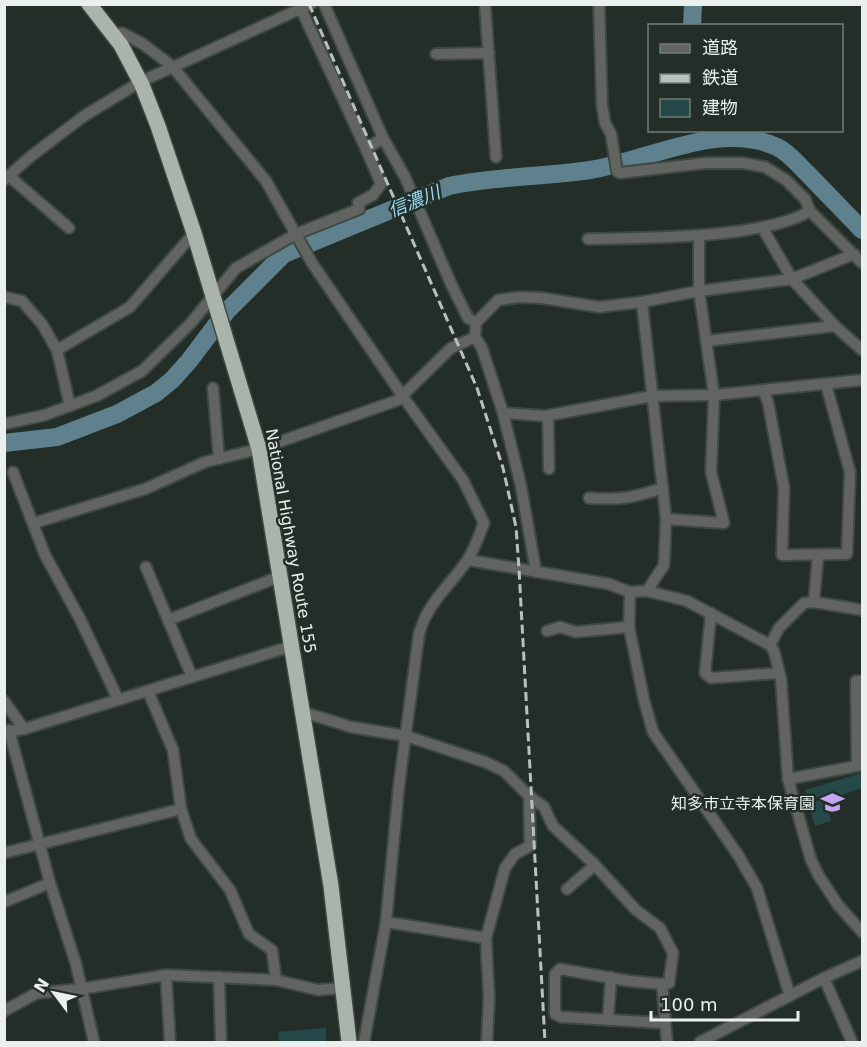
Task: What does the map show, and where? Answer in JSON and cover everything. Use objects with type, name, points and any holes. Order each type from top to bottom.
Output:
[{"type":"highway","name":"National Highway Route 155","points":[[89,4],[121,45],[140,82],[158,126],[194,233],[259,449],[331,886],[349,1042]]},
{"type":"street","points":[[324,4],[383,138],[405,177],[421,218],[468,318],[476,323]]},
{"type":"street","points":[[485,4],[496,157]]},
{"type":"street","points":[[599,4],[602,105],[605,123],[611,134],[617,171],[620,173],[706,163],[743,163],[765,167],[786,180],[805,199],[810,211],[862,263]]},
{"type":"street","points":[[4,424],[70,406],[96,396],[142,371],[190,324],[236,268],[297,236],[359,208],[358,203],[372,195],[381,184],[306,7],[140,82],[84,116],[7,178],[69,228]]},
{"type":"street","points":[[113,35],[122,33],[143,44],[172,66],[266,181],[312,263],[403,397],[463,480],[484,523],[468,560],[436,598],[424,617],[415,656],[386,922],[364,1042]]},
{"type":"street","points":[[436,54],[489,53]]},
{"type":"street","points":[[366,149],[383,138]]},
{"type":"street","points":[[588,239],[699,236],[762,227],[801,216],[810,211]]},
{"type":"street","points":[[762,227],[792,279],[835,326],[862,350]]},
{"type":"street","points":[[57,350],[130,307],[194,233]]},
{"type":"street","points":[[666,519],[724,523],[711,472],[714,395],[699,291],[699,236]]},
{"type":"street","points":[[536,572],[521,486],[503,413],[482,348],[475,337],[476,323],[498,300],[520,297],[542,298],[599,307],[642,302],[699,291],[792,279],[854,254]]},
{"type":"street","points":[[4,297],[22,301],[42,324],[57,350],[70,406]]},
{"type":"street","points":[[642,302],[666,519],[664,565],[647,591]]},
{"type":"street","points":[[706,341],[835,326]]},
{"type":"street","points":[[34,523],[145,489],[205,462],[259,449],[403,397],[451,348],[475,337]]},
{"type":"street","points":[[503,413],[548,416],[652,396],[714,395],[862,380]]},
{"type":"street","points":[[763,390],[768,402],[784,488],[782,555],[847,554],[850,472],[826,384]]},
{"type":"street","points":[[213,388],[219,459]]},
{"type":"street","points":[[548,416],[549,469]]},
{"type":"street","points":[[13,472],[45,555],[76,610],[118,699]]},
{"type":"street","points":[[589,498],[616,500],[637,497],[663,488]]},
{"type":"street","points":[[814,602],[818,555]]},
{"type":"street","points":[[468,560],[609,584],[630,592],[647,591],[687,601],[770,645],[774,651],[779,673],[788,779],[792,798],[815,868],[838,905],[862,932]]},
{"type":"street","points":[[146,567],[192,677]]},
{"type":"street","points":[[168,620],[281,576]]},
{"type":"street","points":[[630,592],[628,627],[653,732],[738,855],[757,888],[790,996]]},
{"type":"street","points":[[770,645],[778,628],[804,603],[814,602],[862,610]]},
{"type":"street","points":[[711,613],[705,673],[711,678],[779,673]]},
{"type":"street","points":[[547,631],[560,627],[576,632],[628,627]]},
{"type":"street","points":[[94,1042],[76,964],[50,883],[7,731],[24,729],[292,646]]},
{"type":"street","points":[[788,779],[860,765],[856,681],[862,681]]},
{"type":"street","points":[[148,691],[173,750],[181,810],[191,839],[230,890],[249,934],[272,950],[276,980]]},
{"type":"street","points":[[4,701],[24,729]]},
{"type":"street","points":[[303,712],[351,727],[406,736],[485,762],[504,771],[529,796],[544,807],[553,826],[595,865],[636,910],[660,928],[673,953],[669,983],[662,984],[629,981],[560,969],[555,974],[555,1014],[561,1017],[664,1023]]},
{"type":"street","points":[[487,1042],[489,998],[486,938],[505,868],[515,854],[530,846],[529,796]]},
{"type":"street","points":[[4,853],[181,810]]},
{"type":"street","points":[[567,889],[595,865]]},
{"type":"street","points":[[4,902],[50,883]]},
{"type":"street","points":[[386,922],[486,938]]},
{"type":"street","points":[[700,1042],[862,961]]},
{"type":"street","points":[[4,1011],[37,993],[80,989],[166,975],[276,980],[318,990],[342,988]]},
{"type":"street","points":[[166,975],[170,1042]]},
{"type":"street","points":[[219,977],[221,1042]]},
{"type":"street","points":[[609,1020],[611,977]]},
{"type":"street","points":[[824,978],[852,1042]]},
{"type":"street","points":[[662,984],[667,1042]]},
{"type":"building","points":[[862,773],[862,788],[826,800],[831,821],[815,826],[805,790]]},
{"type":"building","points":[[326,1028],[326,1042],[279,1042],[278,1032]]},
{"type":"waterway","points":[[692,24],[693,4]]},
{"type":"waterway","name":"信濃川","points":[[4,443],[57,437],[117,414],[156,393],[172,380],[189,361],[226,312],[284,254],[449,186],[484,180],[590,170],[708,140],[732,138],[755,140],[777,147],[790,156],[862,230]]},
{"type":"railway","points":[[309,4],[477,388],[503,468],[516,527],[545,1042]]},
{"type":"place","name":"知多市立寺本保育園","points":[[833,803]]}]
